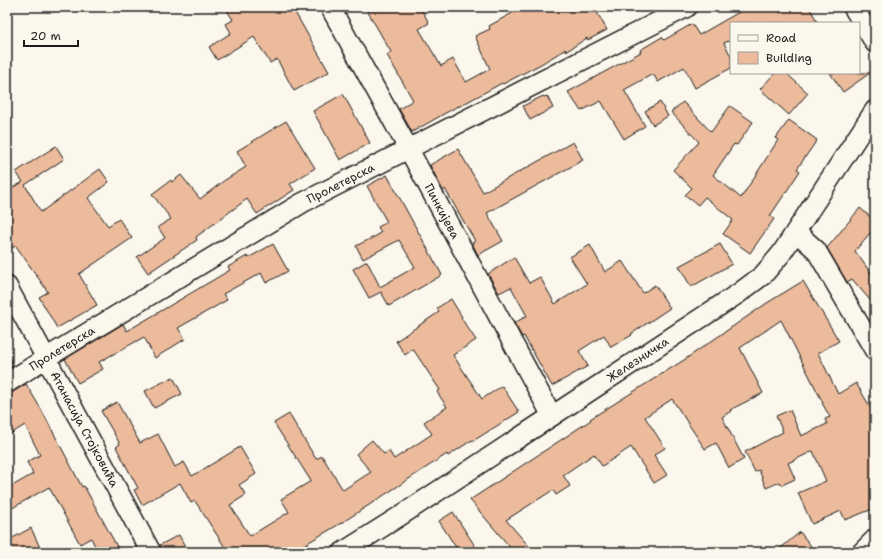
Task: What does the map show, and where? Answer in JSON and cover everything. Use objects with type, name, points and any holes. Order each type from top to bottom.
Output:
[{"type":"street","name":"Пинкијева","points":[[330,7],[408,148],[552,416]]},
{"type":"street","name":"Пролетерска","points":[[7,383],[302,203],[688,7]]},
{"type":"street","points":[[853,7],[875,43]]},
{"type":"street","name":"Железничка","points":[[343,552],[748,287],[771,268],[875,110]]},
{"type":"street","points":[[796,232],[816,250],[875,351]]},
{"type":"street","name":"Атанасија Стојковића","points":[[7,286],[151,552]]},
{"type":"street","points":[[862,552],[875,540]]},
{"type":"building","points":[[225,7],[292,7],[329,72],[294,91],[277,59],[270,63],[254,37],[217,60],[209,47],[231,33],[226,24],[233,20]]},
{"type":"building","points":[[365,7],[420,7],[429,23],[419,29],[441,66],[453,59],[466,82],[490,69],[475,36],[490,29],[489,26],[523,7],[594,7],[607,30],[588,40],[587,38],[567,51],[566,49],[541,64],[458,106],[412,132],[399,109],[413,100],[387,55],[391,52]]},
{"type":"building","points":[[748,7],[777,7],[780,13],[790,7],[809,7],[817,22],[730,22],[730,40],[724,43],[730,54],[730,69],[695,88],[684,67],[658,82],[653,74],[624,90],[645,126],[624,139],[601,101],[581,111],[568,92],[641,52],[640,50],[662,37],[664,40],[692,24],[699,35]]},
{"type":"building","points":[[870,73],[843,92],[831,74]]},
{"type":"building","points":[[774,74],[787,74],[808,93],[789,115],[760,89]]},
{"type":"building","points":[[343,94],[370,143],[340,160],[313,111]]},
{"type":"building","points":[[543,96],[547,96],[553,108],[530,120],[523,106]]},
{"type":"building","points":[[660,102],[668,116],[653,125],[645,111]]},
{"type":"building","points":[[683,102],[711,132],[730,106],[753,122],[737,145],[734,144],[713,175],[741,198],[778,140],[776,138],[789,120],[817,140],[797,169],[800,171],[770,216],[774,219],[750,253],[723,234],[733,220],[705,197],[698,205],[685,195],[692,188],[673,170],[699,142],[671,112]]},
{"type":"building","points":[[286,121],[315,168],[290,184],[294,190],[257,214],[247,199],[196,237],[197,240],[148,273],[137,257],[165,238],[158,227],[171,219],[152,194],[171,180],[172,182],[181,175],[200,199],[225,180],[246,167],[237,151]]},
{"type":"building","points":[[573,142],[583,160],[487,213],[503,241],[478,255],[472,243],[475,241],[445,189],[443,191],[430,165],[458,149],[483,192]]},
{"type":"building","points":[[56,146],[64,159],[25,185],[41,212],[100,169],[109,182],[88,198],[108,226],[119,219],[132,238],[79,274],[97,305],[57,328],[39,297],[48,292],[16,246],[11,248],[7,240],[7,191],[23,182],[16,172]]},
{"type":"building","points":[[387,175],[442,275],[389,306],[381,292],[369,298],[353,269],[367,261],[380,287],[415,267],[399,240],[363,259],[356,246],[378,235],[381,232],[378,227],[387,222],[367,186]]},
{"type":"building","points":[[860,208],[875,221],[875,227],[855,251],[875,279],[875,306],[852,279],[847,282],[827,248]]},
{"type":"building","points":[[273,244],[288,271],[266,283],[261,273],[223,294],[227,300],[178,328],[185,339],[155,358],[144,337],[99,362],[103,369],[78,383],[65,359],[123,324],[127,331],[230,270],[228,267]]},
{"type":"building","points":[[720,244],[732,264],[691,287],[679,266]]},
{"type":"building","points":[[590,245],[605,272],[622,261],[643,293],[655,285],[670,308],[631,334],[632,335],[611,347],[604,335],[579,351],[588,366],[552,386],[524,336],[522,337],[514,323],[527,316],[511,287],[499,293],[488,274],[514,257],[529,283],[540,277],[555,304],[587,284],[570,257]]},
{"type":"building","points":[[803,281],[839,341],[818,353],[838,394],[856,383],[875,415],[875,508],[845,520],[841,511],[812,524],[798,493],[826,481],[813,451],[788,463],[795,479],[782,485],[780,482],[766,488],[759,470],[755,472],[745,452],[783,432],[776,416],[790,410],[801,436],[827,424],[825,419],[830,417],[781,320],[740,348],[763,393],[730,410],[731,411],[722,417],[744,459],[729,468],[716,443],[705,449],[672,399],[645,417],[665,448],[654,455],[667,475],[654,483],[631,447],[602,466],[594,454],[563,475],[570,486],[556,495],[553,490],[506,520],[534,552],[514,552],[470,500],[591,420],[590,419],[684,360],[767,303]]},
{"type":"building","points":[[451,299],[462,317],[461,318],[476,340],[453,355],[482,399],[502,386],[519,412],[448,456],[447,454],[343,522],[292,552],[228,552],[195,501],[191,503],[180,483],[142,505],[134,490],[138,488],[116,447],[120,444],[101,411],[117,402],[140,443],[158,434],[175,467],[184,462],[192,476],[240,447],[256,474],[239,485],[246,495],[230,505],[250,536],[289,512],[281,499],[311,481],[274,423],[289,414],[316,459],[322,456],[343,490],[371,472],[356,454],[372,440],[384,454],[389,451],[394,459],[432,434],[424,422],[447,407],[437,392],[440,390],[413,349],[405,355],[396,341],[439,312],[437,308]]},
{"type":"building","points":[[7,353],[14,365],[7,370]]},
{"type":"building","points":[[173,377],[182,394],[154,408],[145,391]]},
{"type":"building","points":[[26,384],[41,409],[82,487],[84,486],[120,552],[98,552],[91,538],[80,544],[49,487],[7,511],[7,489],[33,474],[27,462],[40,455],[25,425],[7,436],[7,394]]},
{"type":"building","points":[[453,512],[475,546],[466,552],[459,552],[439,521]]},
{"type":"building","points":[[31,528],[42,552],[7,552],[7,541]]},
{"type":"building","points":[[800,532],[811,546],[804,552],[776,552]]},
{"type":"building","points":[[179,535],[188,552],[162,552],[160,545]]}]
